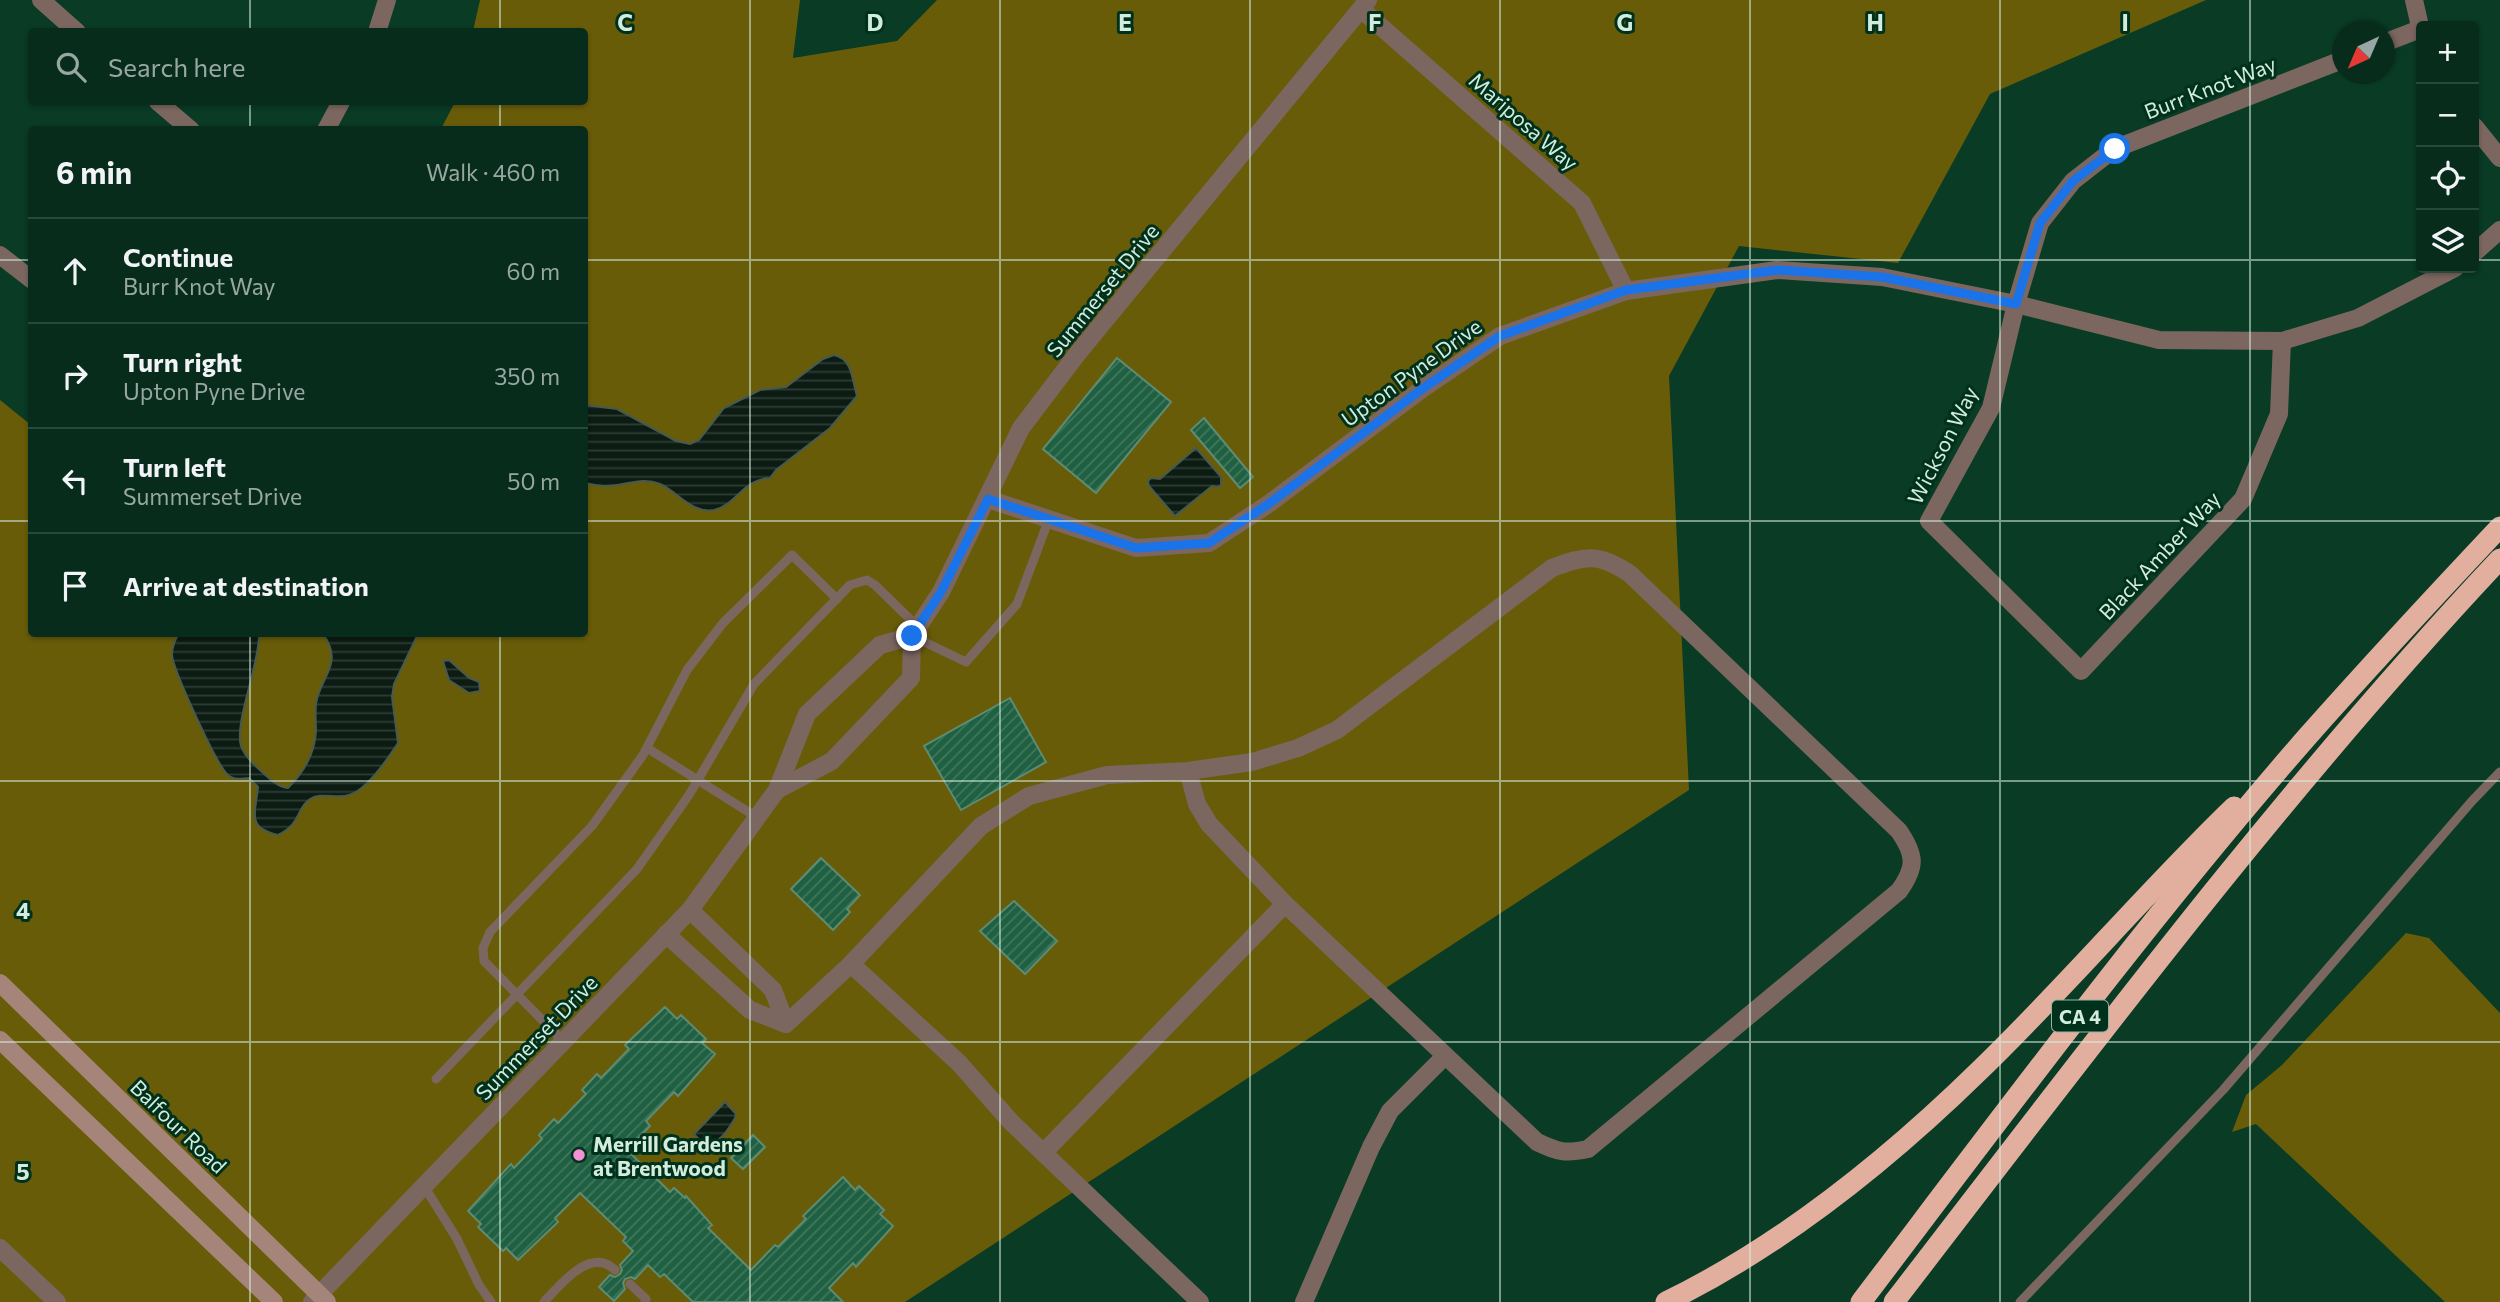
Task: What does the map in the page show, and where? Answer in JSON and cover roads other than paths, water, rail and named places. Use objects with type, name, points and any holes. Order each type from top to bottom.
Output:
[{"type":"highway","name":"CA 4","points":[[1861,1302],[2098,992],[2306,738],[2500,527]]},
{"type":"highway","name":"CA 4","points":[[1894,1302],[2158,960],[2426,637],[2500,559]]},
{"type":"highway","points":[[1666,1302],[1707,1282],[1774,1240],[1926,1121],[1982,1069],[2185,855],[2306,738]]},
{"type":"main road","name":"Balfour Road","points":[[0,983],[319,1299]]},
{"type":"main road","points":[[0,1040],[274,1302]]},
{"type":"street","points":[[41,0],[72,28]]},
{"type":"street","points":[[378,28],[387,0]]},
{"type":"street","points":[[2414,0],[2419,21]]},
{"type":"street","name":"Mariposa Way","points":[[1365,5],[1582,203],[1626,290]]},
{"type":"street","name":"Summerset Drive","points":[[777,790],[832,761],[911,678],[915,631],[941,592],[1021,428],[1078,353],[1365,5]]},
{"type":"street","points":[[2395,39],[2416,32]]},
{"type":"street","name":"Burr Knot Way","points":[[2016,304],[2040,223],[2073,181],[2115,149],[2332,64]]},
{"type":"street","points":[[162,105],[186,126]]},
{"type":"street","points":[[328,126],[339,105]]},
{"type":"street","points":[[2479,132],[2500,158]]},
{"type":"street","points":[[2479,249],[2500,230]]},
{"type":"street","points":[[0,255],[28,277]]},
{"type":"street","name":"Upton Pyne Drive","points":[[988,499],[1136,548],[1209,543],[1267,505],[1422,389],[1500,336],[1626,290],[1777,270],[1882,277],[2016,304],[2159,340],[2281,341],[2358,318],[2445,273]]},
{"type":"street","name":"Wickson Way","points":[[2016,304],[1991,408],[1929,520],[2081,671]]},
{"type":"street","name":"Black Amber Way","points":[[2081,671],[2243,499],[2278,414],[2281,341]]},
{"type":"street","points":[[786,1024],[851,964],[981,826],[1029,796],[1107,775],[1188,771],[1252,762],[1298,748],[1337,730],[1552,568],[1577,558],[1596,557],[1611,561],[1630,573],[1899,831],[1913,860],[1911,874],[1899,891],[1588,1149],[1570,1153],[1557,1152],[1537,1142],[1285,904],[1209,824],[1196,804],[1188,771]]},
{"type":"street","name":"Summerset Drive","points":[[319,1299],[690,910],[777,790],[807,714],[880,645],[915,631]]},
{"type":"street","points":[[1044,1152],[1285,904]]},
{"type":"street","points":[[690,910],[773,990],[786,1024]]},
{"type":"street","points":[[666,934],[750,1010],[786,1024]]},
{"type":"street","points":[[851,964],[959,1063],[1011,1122],[1200,1302]]},
{"type":"street","points":[[733,994],[754,971]]},
{"type":"street","points":[[1304,1302],[1371,1147],[1390,1111],[1445,1056]]},
{"type":"street","points":[[0,1248],[57,1302]]},
{"type":"lane","points":[[436,1079],[636,869],[697,781],[754,684],[850,585],[867,580],[875,585],[915,631],[966,662],[1017,604],[1049,519]]},
{"type":"lane","points":[[563,1041],[484,961],[483,948],[490,932],[592,826],[647,748],[687,670],[723,623],[792,555],[837,599]]},
{"type":"lane","points":[[647,748],[758,818]]},
{"type":"lane","points":[[2020,1302],[2223,1090],[2500,772]]},
{"type":"lane","points":[[424,1186],[491,1302]]},
{"type":"lane","points":[[544,1302],[566,1278],[593,1261],[608,1263],[615,1270]]},
{"type":"lane","points":[[630,1284],[646,1299],[645,1302]]},
{"type":"place","name":"Merrill Gardens at Brentwood","points":[[579,1155]]}]
